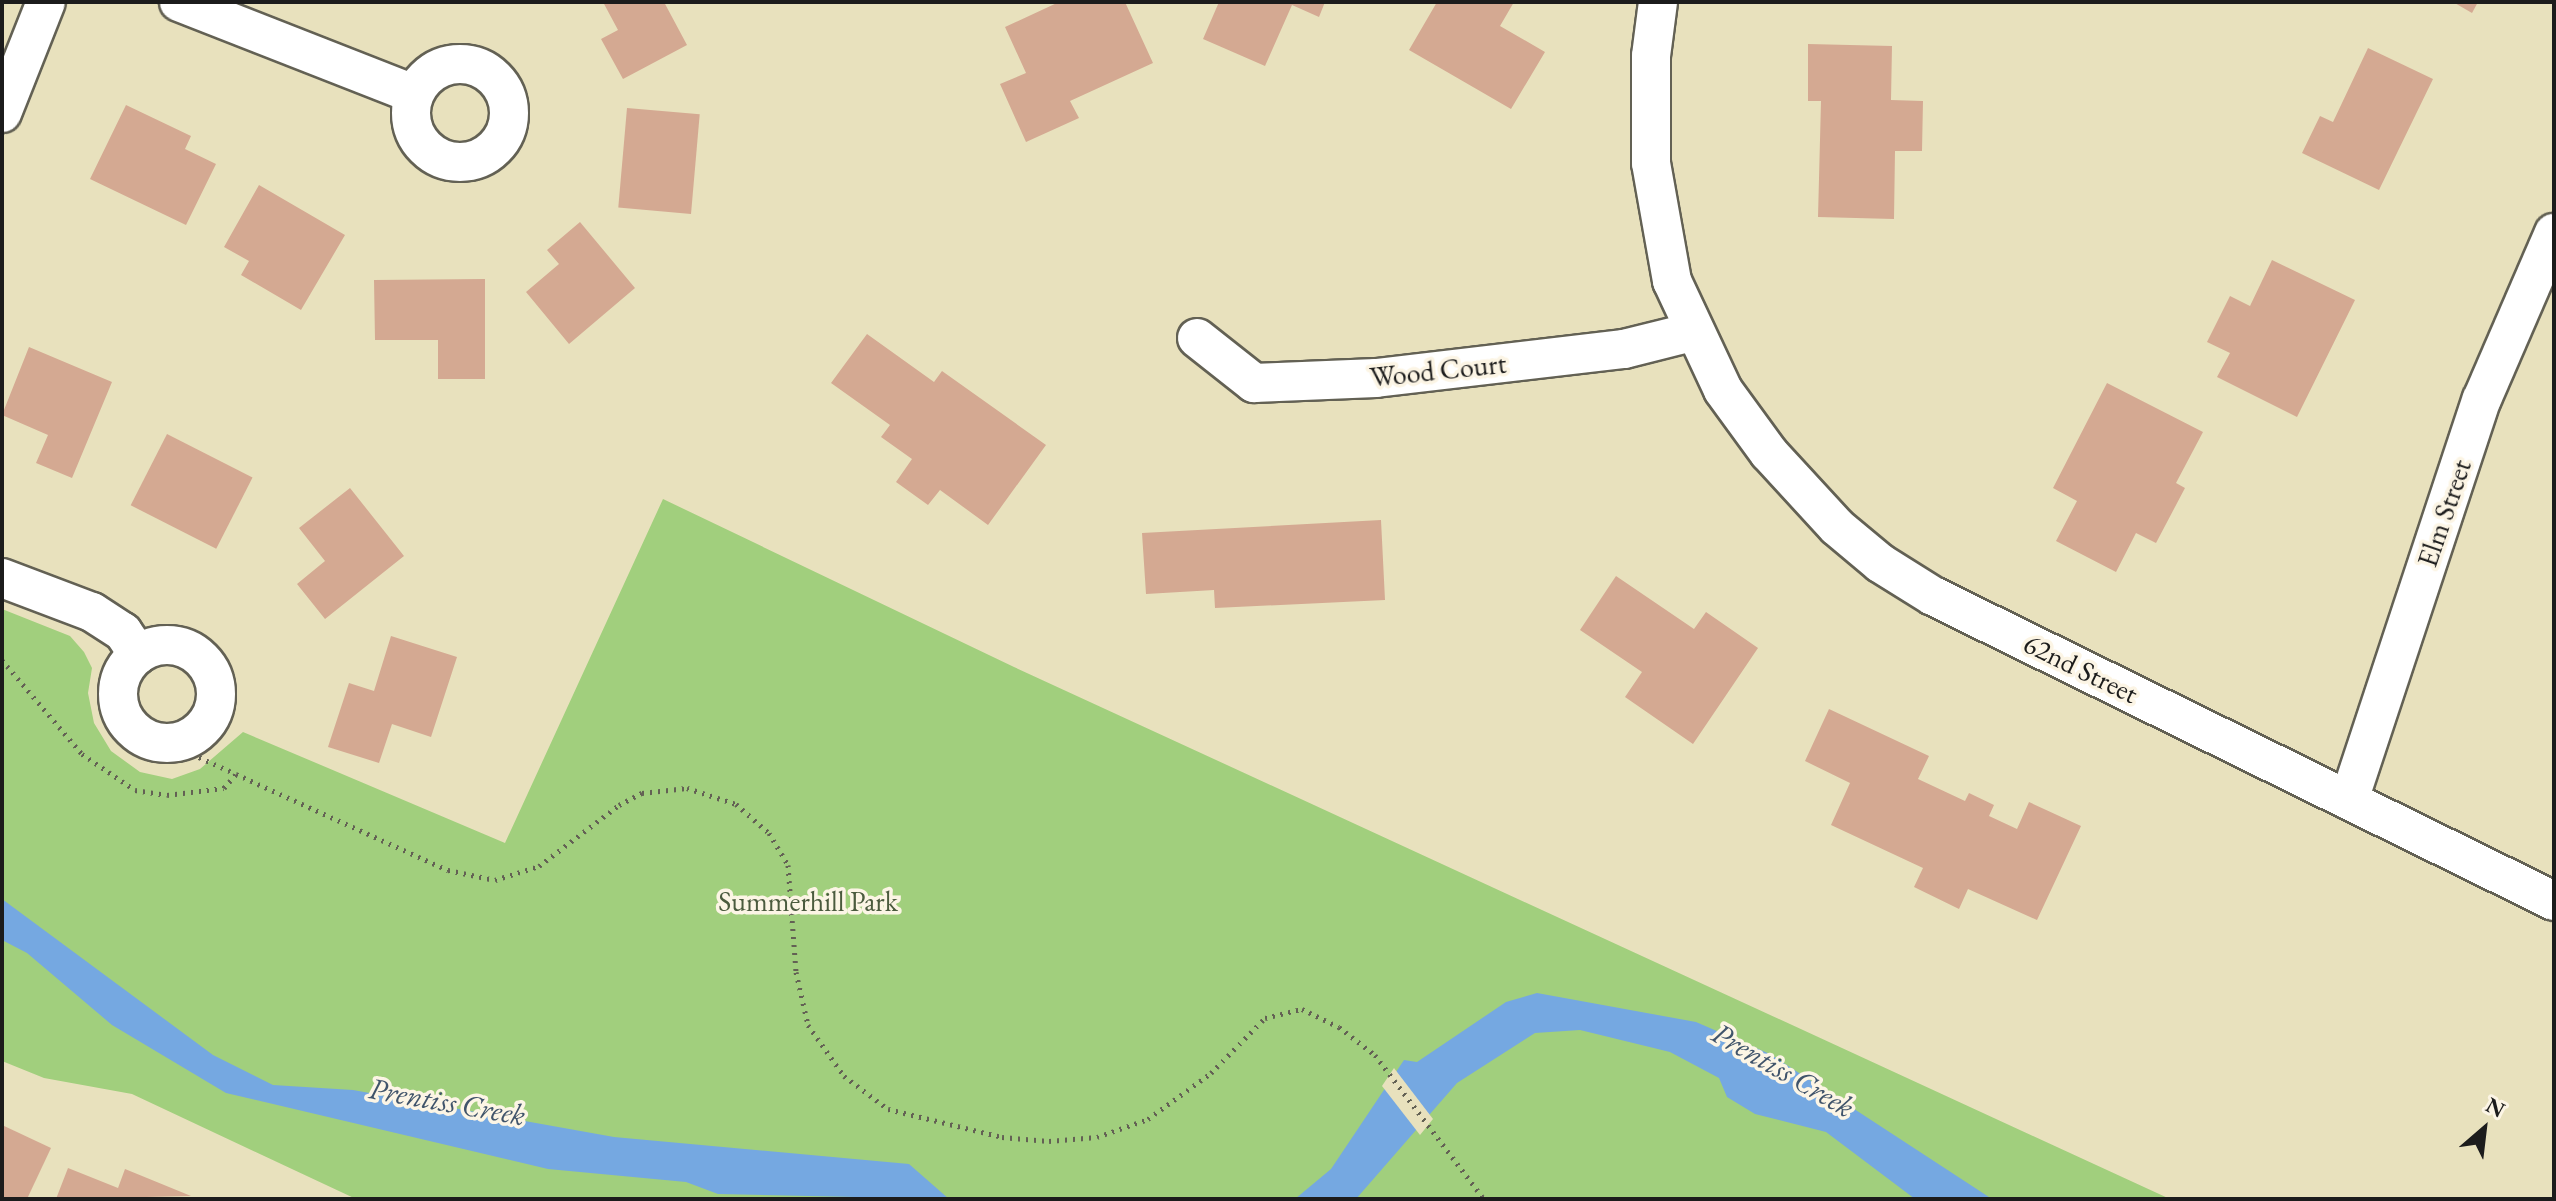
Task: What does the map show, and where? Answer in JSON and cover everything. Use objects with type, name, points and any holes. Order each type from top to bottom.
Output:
[{"type":"street","points":[[2,113],[46,2]]},
{"type":"street","points":[[179,2],[414,94]]},
{"type":"street","name":"62nd Street","points":[[1658,2],[1651,56],[1651,163],[1672,281],[1692,332],[1723,390],[1769,453],[1837,527],[1880,563],[1933,596],[2554,901]]},
{"type":"street","name":"Elm Street","points":[[2349,800],[2482,399],[2554,233]]},
{"type":"street","name":"Wood Court","points":[[1197,338],[1254,383],[1376,378],[1624,349],[1692,332]]},
{"type":"street","points":[[2,578],[92,612],[123,632],[138,654]]},
{"type":"street","points":[[170,644],[187,648],[211,670],[217,686],[210,719],[185,740],[170,744],[140,735],[120,710],[120,679],[138,654],[170,644]]},
{"type":"path","points":[[2,660],[82,754],[135,790],[167,795],[224,788],[236,774]]},
{"type":"path","points":[[170,744],[448,870],[495,880],[539,866],[642,793],[687,788],[736,804],[769,833],[788,865],[796,972],[808,1025],[835,1065],[866,1096],[888,1109],[935,1123],[1049,1141],[1123,1130],[1177,1101],[1265,1018],[1283,1010],[1317,1014],[1375,1055],[1484,1199]]},
{"type":"green space","name":"Summerhill Park","points":[[663,499],[1014,667],[2170,1199],[356,1199],[132,1094],[44,1078],[2,1061],[2,609],[70,636],[84,652],[92,668],[88,693],[94,723],[111,751],[140,772],[172,779],[200,769],[243,732],[505,843]]},
{"type":"water","points":[[2,899],[213,1055],[273,1085],[353,1090],[614,1137],[909,1164],[949,1199],[718,1194],[686,1182],[548,1169],[226,1093],[112,1025],[27,953],[2,940]]},
{"type":"water","name":"Prentiss Creek","points":[[1537,993],[1696,1022],[1770,1054],[1992,1199],[1915,1199],[1826,1132],[1755,1114],[1727,1097],[1719,1078],[1670,1052],[1580,1030],[1535,1033],[1457,1083],[1356,1199],[1295,1199],[1331,1169],[1404,1060],[1417,1062],[1506,1002]]},
{"type":"pier","points":[[1394,1068],[1433,1119],[1420,1135],[1382,1086]]},
{"type":"building","points":[[603,2],[664,2],[687,45],[623,79],[601,39],[618,30]]},
{"type":"building","points":[[1059,2],[1125,2],[1153,63],[1070,101],[1079,118],[1026,142],[1000,84],[1026,73],[1005,27]]},
{"type":"building","points":[[1219,2],[1325,2],[1319,17],[1292,5],[1265,66],[1203,39]]},
{"type":"building","points":[[1437,2],[1514,2],[1500,26],[1545,52],[1511,109],[1409,50]]},
{"type":"building","points":[[2453,2],[2478,2],[2472,13]]},
{"type":"building","points":[[1808,44],[1892,46],[1891,100],[1923,101],[1922,151],[1895,151],[1894,219],[1818,217],[1821,101],[1808,101]]},
{"type":"building","points":[[2368,48],[2433,79],[2379,190],[2302,153],[2320,116],[2333,122]]},
{"type":"building","points":[[126,105],[191,136],[185,149],[216,164],[186,225],[90,179]]},
{"type":"building","points":[[627,108],[700,114],[691,214],[618,208]]},
{"type":"building","points":[[259,185],[345,235],[301,310],[241,275],[249,261],[224,247]]},
{"type":"building","points":[[580,222],[635,288],[569,344],[526,292],[559,264],[547,250]]},
{"type":"building","points":[[2272,260],[2355,300],[2297,417],[2217,377],[2230,353],[2207,342],[2230,296],[2250,306]]},
{"type":"building","points":[[485,279],[485,379],[438,379],[438,340],[375,340],[374,280]]},
{"type":"building","points":[[867,334],[934,382],[942,371],[1046,445],[988,525],[940,490],[928,505],[896,482],[912,459],[881,437],[890,425],[831,383]]},
{"type":"building","points":[[29,347],[112,382],[72,478],[36,463],[48,435],[2,415]]},
{"type":"building","points":[[2107,383],[2203,432],[2176,483],[2185,488],[2156,543],[2136,533],[2116,572],[2056,541],[2077,501],[2053,488]]},
{"type":"building","points":[[167,434],[253,478],[216,549],[131,505]]},
{"type":"building","points":[[350,488],[404,556],[325,619],[297,584],[325,561],[299,528]]},
{"type":"building","points":[[1381,520],[1385,600],[1215,608],[1214,590],[1146,594],[1142,533]]},
{"type":"building","points":[[1616,576],[1694,629],[1706,612],[1758,648],[1693,744],[1625,697],[1642,672],[1580,630]]},
{"type":"building","points":[[391,636],[457,657],[431,737],[392,724],[379,763],[328,747],[349,683],[374,691]]},
{"type":"building","points":[[1829,709],[1929,756],[1918,779],[1965,801],[1969,793],[1994,805],[1989,816],[2017,829],[2029,802],[2081,826],[2037,920],[1968,889],[1959,909],[1914,887],[1923,868],[1831,825],[1850,783],[1805,761]]},
{"type":"building","points":[[2,1125],[51,1148],[27,1199],[2,1199]]},
{"type":"building","points":[[68,1168],[118,1188],[125,1169],[191,1196],[56,1199]]}]
